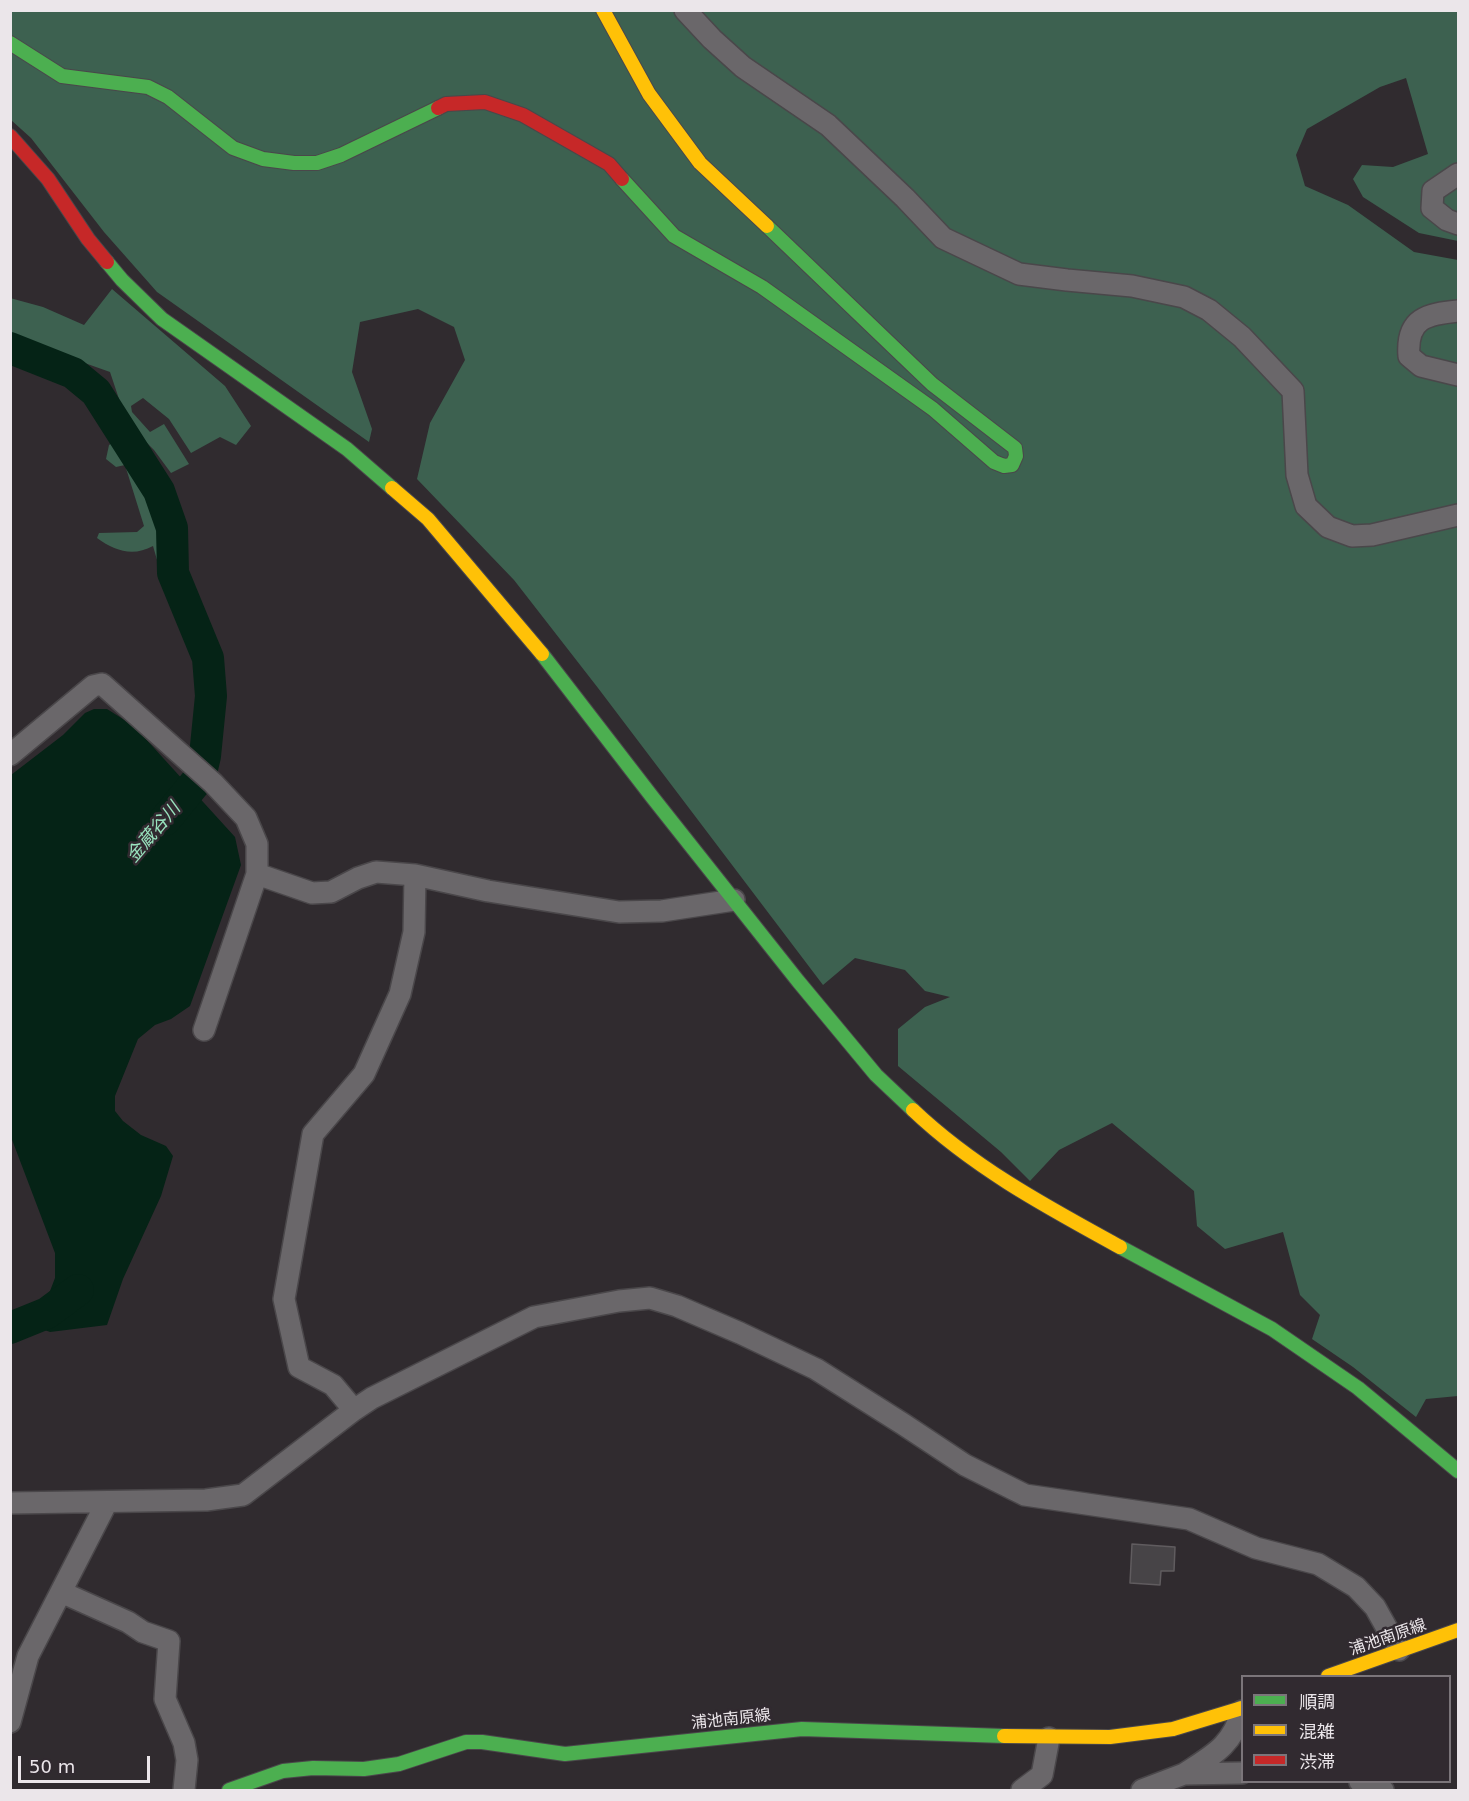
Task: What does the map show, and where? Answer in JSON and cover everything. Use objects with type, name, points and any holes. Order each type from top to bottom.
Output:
[{"type":"street","points":[[10,43],[62,76],[148,87],[168,97],[233,148],[263,159],[317,163],[341,155],[446,104],[485,102],[523,115],[609,164],[674,236],[762,286],[933,409],[994,462],[1004,466],[1012,465],[1016,456],[1015,448],[932,384],[700,163],[649,94],[603,10]]},
{"type":"street","points":[[685,10],[743,67],[828,125],[943,237],[1019,274],[1132,286],[1184,297],[1209,310],[1242,337],[1293,391],[1297,475],[1306,506],[1328,527],[1352,536],[1372,535],[1458,515]]},
{"type":"street","points":[[10,136],[48,180],[88,239],[122,280],[162,319],[346,449],[428,519],[531,639],[798,981],[876,1075],[936,1132],[1022,1193],[1272,1329],[1358,1388],[1458,1471]]},
{"type":"street","points":[[1458,174],[1433,191],[1432,208],[1448,220],[1458,224]]},
{"type":"street","points":[[1458,311],[1430,314],[1411,331],[1408,342],[1409,356],[1421,366],[1458,375]]},
{"type":"street","points":[[10,755],[93,686],[102,684],[213,783],[246,818],[256,844],[256,874],[204,1030]]},
{"type":"street","points":[[256,874],[312,893],[331,892],[358,878],[376,872],[415,875],[488,891],[619,912],[662,911],[734,900]]},
{"type":"street","points":[[354,1410],[333,1385],[299,1367],[284,1299],[313,1134],[364,1074],[400,994],[414,932],[415,875]]},
{"type":"street","points":[[10,1503],[206,1500],[243,1495],[372,1398],[534,1317],[619,1301],[650,1298],[677,1306],[816,1369],[965,1465],[1025,1495],[1189,1519],[1256,1548],[1318,1564],[1356,1587],[1375,1607],[1399,1650]]},
{"type":"street","points":[[10,1722],[28,1656],[107,1502]]},
{"type":"street","points":[[61,1592],[143,1632],[170,1641],[165,1699],[184,1743],[187,1760],[184,1791]]},
{"type":"street","name":"浦池南原線","points":[[1333,1675],[1458,1630]]},
{"type":"street","name":"浦池南原線","points":[[229,1791],[283,1771],[313,1768],[364,1769],[399,1764],[466,1742],[482,1742],[565,1754],[802,1729],[1049,1738],[1110,1737],[1173,1729],[1241,1710]]},
{"type":"street","points":[[1142,1791],[1184,1774],[1220,1750],[1237,1729],[1241,1714]]},
{"type":"street","points":[[1022,1791],[1042,1775],[1049,1738]]},
{"type":"street","points":[[1184,1774],[1241,1773]]},
{"type":"street","points":[[1363,1783],[1383,1791]]},
{"type":"shaded area","points":[[11,11],[1458,11],[1458,241],[1419,233],[1363,197],[1353,179],[1362,165],[1393,167],[1428,154],[1406,78],[1380,87],[1307,129],[1296,155],[1305,186],[1348,205],[1414,252],[1458,260],[1458,1396],[1426,1399],[1416,1417],[1353,1367],[1312,1339],[1320,1315],[1300,1295],[1283,1232],[1225,1249],[1197,1226],[1194,1191],[1112,1123],[1059,1150],[1030,1181],[1001,1152],[898,1066],[898,1029],[925,1007],[950,997],[925,991],[905,970],[855,958],[823,985],[514,580],[417,479],[430,423],[465,360],[454,327],[418,309],[360,322],[352,372],[372,429],[369,442],[157,292],[104,232],[31,138],[11,120]]},
{"type":"shaded area","points":[[112,289],[225,386],[251,426],[236,445],[220,437],[191,453],[169,419],[143,398],[131,406],[132,412],[150,432],[164,424],[189,464],[171,473],[154,450],[127,423],[110,372],[79,361],[56,360],[11,338],[10,298],[43,307],[84,325]]},
{"type":"shaded area","points":[[118,439],[155,496],[164,529],[167,571],[176,596],[164,584],[153,546],[138,551],[124,551],[97,538],[99,533],[137,532],[144,526],[125,465],[116,467],[106,459],[109,445]]},
{"type":"water","points":[[94,709],[107,709],[134,726],[235,837],[241,865],[190,1006],[171,1019],[155,1025],[138,1039],[115,1096],[115,1111],[123,1121],[141,1135],[166,1146],[173,1156],[161,1196],[123,1279],[107,1325],[50,1332],[42,1329],[45,1304],[55,1278],[55,1253],[11,1137],[11,775],[63,735],[85,713]]},
{"type":"building","points":[[1132,1544],[1175,1547],[1174,1571],[1161,1571],[1160,1585],[1130,1583]]},
{"type":"waterway","name":"金蔵谷川","points":[[10,348],[73,373],[96,392],[159,491],[172,528],[173,573],[208,658],[211,696],[205,756],[200,777],[165,820]]},
{"type":"waterway","name":"金蔵谷川","points":[[10,1328],[47,1313],[78,1290]]},
{"type":"traffic: fast","points":[[10,43],[62,76],[148,87],[168,97],[233,148],[263,159],[317,163],[341,155],[438,108]]},
{"type":"traffic: fast","points":[[622,179],[674,236],[762,287],[933,409],[994,462],[1004,466],[1012,465],[1016,456],[1015,448],[932,384],[767,226]]},
{"type":"traffic: fast","points":[[107,262],[162,319],[347,449],[392,488]]},
{"type":"traffic: fast","points":[[542,654],[798,981],[876,1075],[913,1110]]},
{"type":"traffic: fast","points":[[1120,1247],[1272,1329],[1358,1388],[1458,1471]]},
{"type":"traffic: fast","points":[[229,1790],[283,1771],[313,1768],[364,1769],[399,1764],[466,1742],[482,1742],[565,1754],[802,1729],[1004,1736]]},
{"type":"traffic: slow","points":[[603,10],[649,94],[700,163],[767,226]]},
{"type":"traffic: slow","points":[[392,488],[428,519],[542,654]]},
{"type":"traffic: slow","points":[[913,1110],[936,1131],[986,1168],[1120,1247]]},
{"type":"traffic: slow","points":[[1331,1675],[1458,1630]]},
{"type":"traffic: slow","points":[[1004,1736],[1110,1737],[1173,1729],[1241,1708]]},
{"type":"traffic: jam","points":[[438,108],[446,104],[485,102],[523,115],[609,164],[622,179]]},
{"type":"traffic: jam","points":[[10,136],[48,179],[88,239],[107,262]]}]
